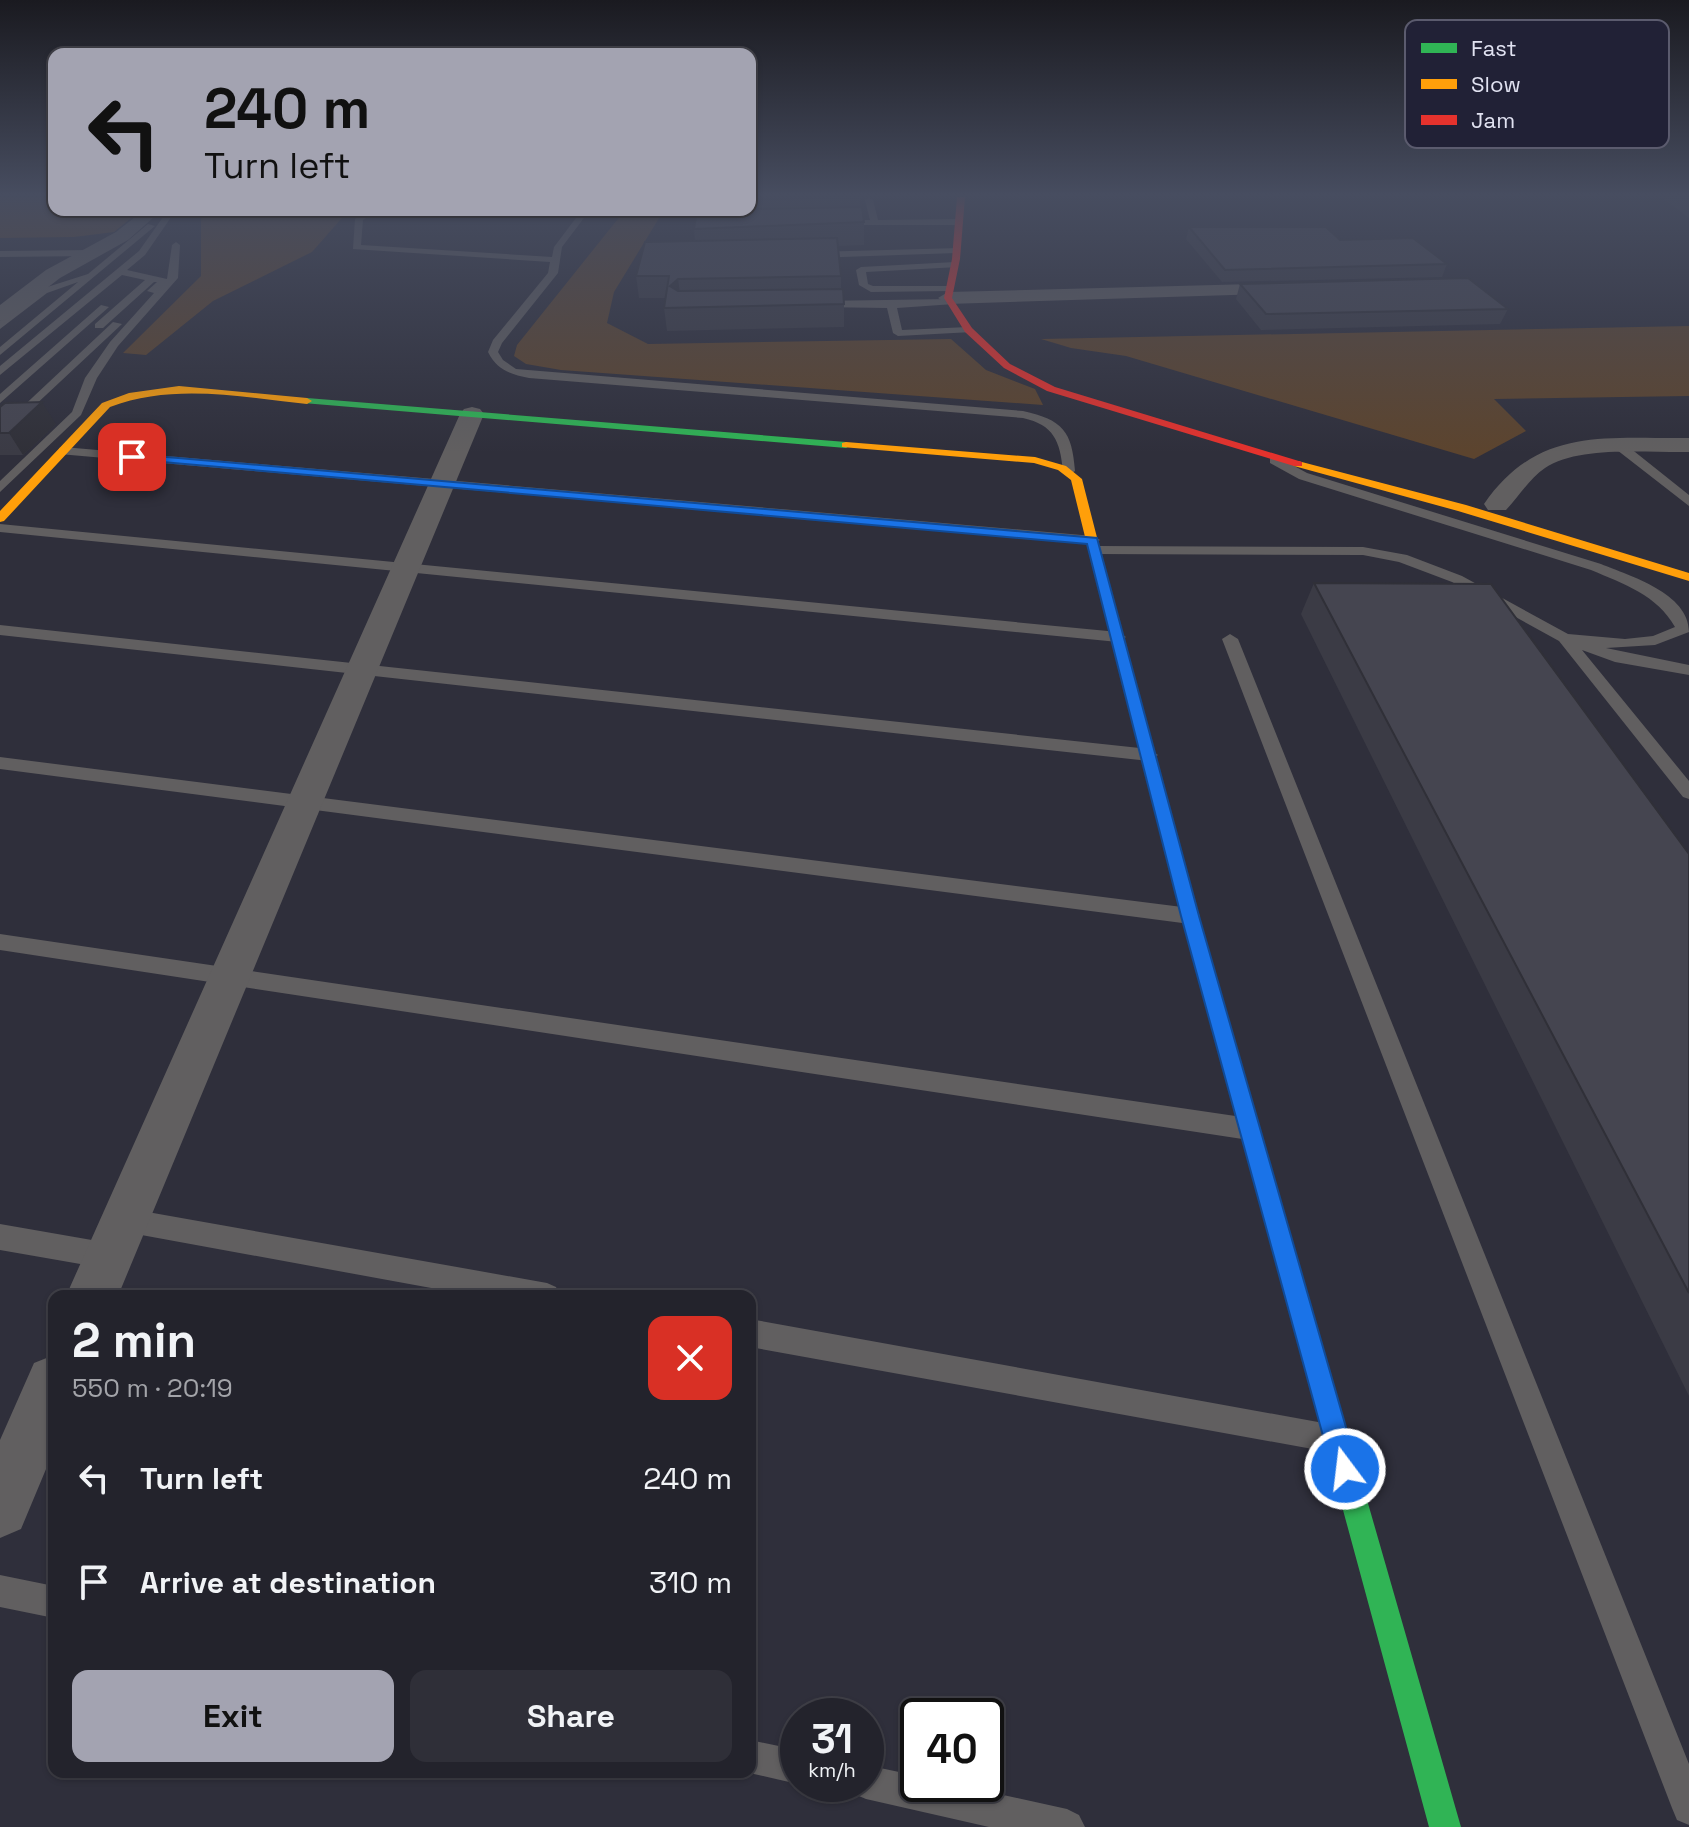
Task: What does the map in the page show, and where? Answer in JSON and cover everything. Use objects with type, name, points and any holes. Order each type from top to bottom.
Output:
[{"type":"street","points":[[0,315],[42,282]]},
{"type":"street","points":[[952,282],[950,296],[968,330],[1007,366],[1051,389],[1267,456],[1448,504],[1689,577]]},
{"type":"street","points":[[950,296],[1310,289]]},
{"type":"street","points":[[968,330],[1040,362]]},
{"type":"street","points":[[0,518],[106,405],[151,390],[1035,460],[1069,471],[1076,479],[1190,916],[1445,1827]]},
{"type":"street","points":[[95,1290],[472,414]]},
{"type":"street","points":[[1497,504],[1536,463],[1553,454],[1621,447],[1689,445]]},
{"type":"street","points":[[1367,463],[1689,563]]},
{"type":"street","points":[[0,1508],[48,1397]]},
{"type":"lane","points":[[0,344],[76,282]]},
{"type":"lane","points":[[0,352],[86,282]]},
{"type":"lane","points":[[0,363],[100,282]]},
{"type":"lane","points":[[0,372],[108,282]]},
{"type":"lane","points":[[0,385],[111,289],[114,282]]},
{"type":"lane","points":[[0,400],[128,285],[126,282]]},
{"type":"lane","points":[[0,415],[147,282]]},
{"type":"lane","points":[[0,434],[163,282]]},
{"type":"lane","points":[[0,488],[77,413],[91,378],[114,344],[169,282]]},
{"type":"lane","points":[[545,282],[497,342],[493,352],[496,360],[508,370],[529,375],[994,410],[1025,415],[1059,430],[1064,439],[1069,471]]},
{"type":"lane","points":[[863,282],[871,289],[950,296]]},
{"type":"lane","points":[[0,326],[44,291],[66,283]]},
{"type":"lane","points":[[0,337],[66,283]]},
{"type":"lane","points":[[803,304],[891,305],[950,296]]},
{"type":"lane","points":[[891,305],[898,333],[968,330]]},
{"type":"lane","points":[[1621,447],[1689,502]]},
{"type":"lane","points":[[63,451],[1094,545],[1315,548],[1376,553],[1402,558],[1457,579],[1564,638],[1615,657],[1689,670]]},
{"type":"lane","points":[[1267,456],[1303,476],[1596,567],[1639,585],[1670,605],[1684,629],[1664,640],[1636,644],[1564,638]]},
{"type":"lane","points":[[0,528],[1118,637]]},
{"type":"lane","points":[[0,630],[1149,755]]},
{"type":"lane","points":[[1564,638],[1689,793]]},
{"type":"lane","points":[[1230,639],[1689,1808]]},
{"type":"lane","points":[[0,763],[1190,916]]},
{"type":"lane","points":[[0,942],[1249,1129]]},
{"type":"lane","points":[[125,1220],[514,1290]]},
{"type":"lane","points":[[0,1237],[109,1256]]},
{"type":"lane","points":[[756,1334],[1337,1439]]},
{"type":"lane","points":[[0,1591],[48,1601]]},
{"type":"lane","points":[[756,1758],[780,1763]]},
{"type":"lane","points":[[884,1786],[1067,1827]]},
{"type":"shaded area","points":[[195,282],[251,282],[213,301],[146,355],[123,353]]},
{"type":"shaded area","points":[[567,282],[620,282],[614,292],[607,323],[648,344],[951,339],[986,370],[1035,389],[1043,405],[561,370],[526,364],[514,356],[517,345]]},
{"type":"shaded area","points":[[1689,326],[1689,396],[1494,399],[1526,431],[1474,459],[1126,356],[1071,348],[1041,339]]},
{"type":"building","points":[[668,282],[674,282],[670,286],[678,291],[843,289],[844,304],[664,308]]},
{"type":"building","points":[[1473,282],[1508,309],[1266,314],[1240,284]]},
{"type":"building","points":[[42,402],[9,433],[0,433],[0,407],[5,403]]},
{"type":"building","points":[[1314,583],[1491,584],[1689,854],[1689,1293]]},
{"type":"traffic: fast","points":[[307,401],[846,445]]},
{"type":"traffic: fast","points":[[1271,1204],[1445,1827]]},
{"type":"traffic: slow","points":[[0,518],[106,405],[129,396],[179,389],[307,401]]},
{"type":"traffic: slow","points":[[846,445],[1035,460],[1062,468],[1076,479],[1096,557]]},
{"type":"traffic: slow","points":[[1298,464],[1462,508],[1689,577]]},
{"type":"traffic: jam","points":[[951,282],[948,298],[968,330],[1007,366],[1051,389],[1298,464]]},
{"type":"traffic: jam","points":[[1096,557],[1190,916],[1271,1204]]},
{"type":"route","points":[[132,457],[1093,540],[1190,916],[1345,1469]]}]
